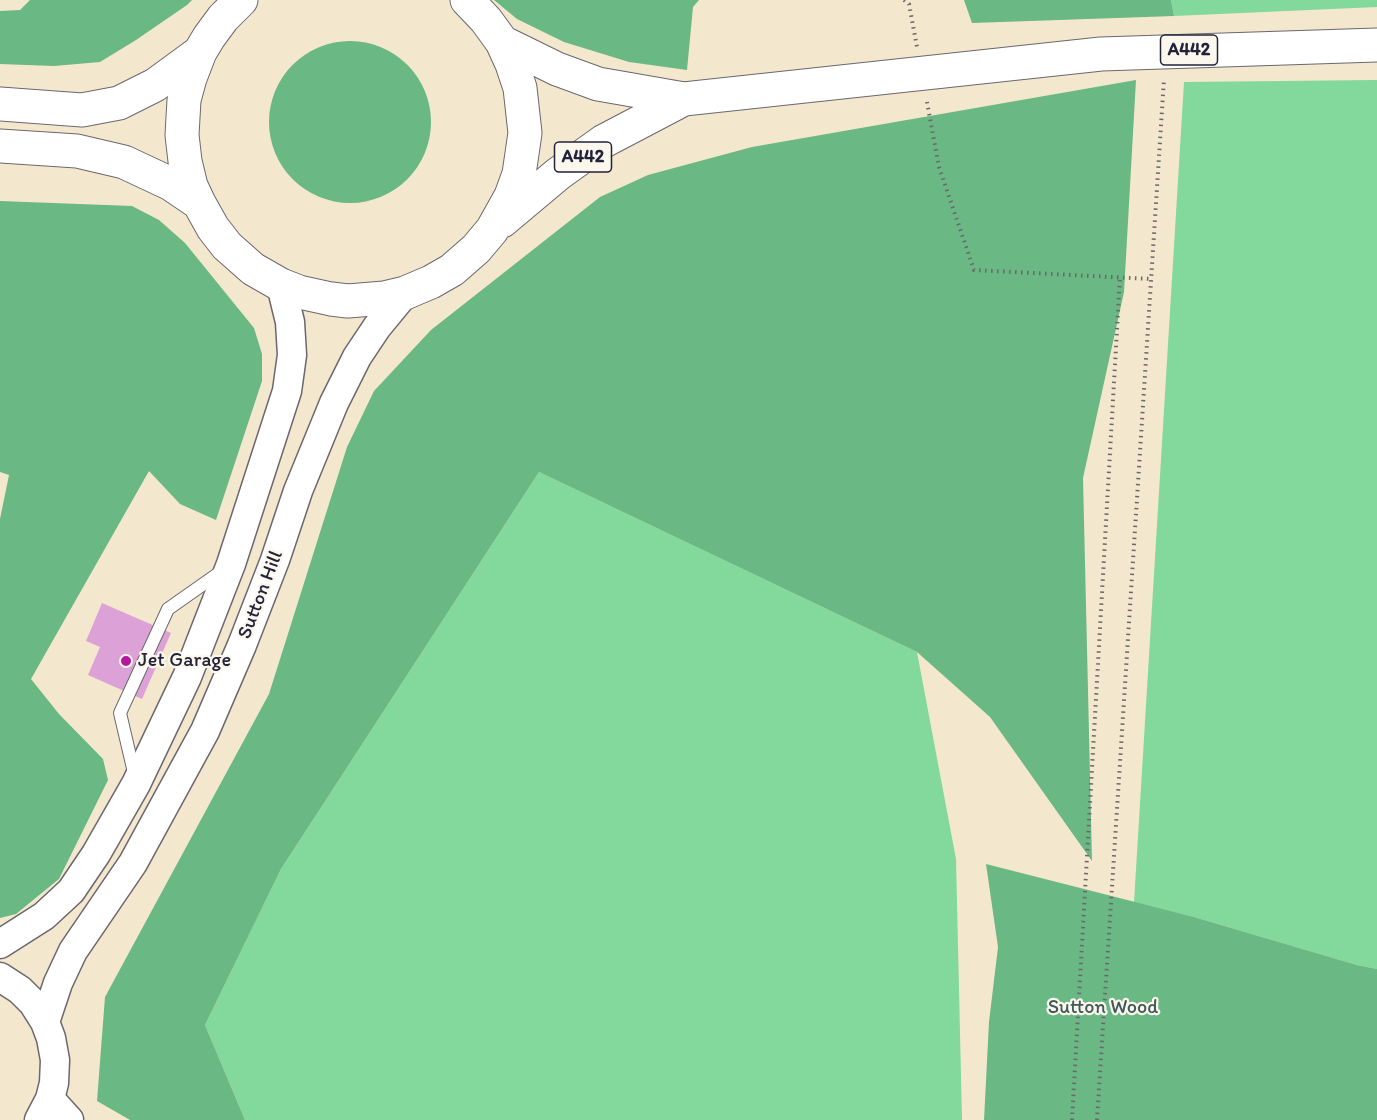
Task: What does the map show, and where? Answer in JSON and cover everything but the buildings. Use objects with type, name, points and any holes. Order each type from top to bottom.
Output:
[{"type":"highway","points":[[241,0],[223,18],[200,52],[184,100],[182,135],[185,161],[199,203],[213,228],[239,257],[258,272],[281,285],[309,295],[348,301],[384,298],[405,293],[452,270],[476,249],[492,230],[511,196],[519,174],[525,133],[520,88],[513,64],[502,42],[467,0]]},
{"type":"highway","name":"A442","points":[[502,42],[557,69],[598,84],[684,99],[1101,54],[1377,45]]},
{"type":"highway","points":[[0,104],[82,110],[119,103],[155,85],[200,52]]},
{"type":"highway","name":"A442","points":[[492,230],[558,174],[604,141],[684,99]]},
{"type":"highway","points":[[0,146],[77,151],[124,162],[171,184],[199,203]]},
{"type":"street","name":"Sutton Hill","points":[[0,944],[44,916],[71,891],[96,854],[136,784],[186,677],[231,564],[287,391],[292,355],[290,322],[281,285]]},
{"type":"street","name":"Sutton Hill","points":[[45,1022],[58,983],[73,951],[134,863],[205,731],[275,560],[298,491],[357,357],[377,327],[405,293]]},
{"type":"street","points":[[0,977],[20,990],[33,1003],[45,1022],[55,1060],[54,1083],[45,1110],[69,1120]]},
{"type":"lane","points":[[136,784],[120,713],[168,609],[231,564]]},
{"type":"path","points":[[904,0],[909,4],[917,49]]},
{"type":"path","points":[[1097,1120],[1166,51]]},
{"type":"path","points":[[926,98],[939,166],[974,270],[1151,279]]},
{"type":"path","points":[[1071,1120],[1120,278]]},
{"type":"green space","points":[[30,0],[192,0],[136,40],[100,62],[54,66],[0,64],[0,11],[20,10]]},
{"type":"green space","points":[[494,0],[699,0],[693,7],[687,70],[629,62],[564,42],[517,19]]},
{"type":"green space","points":[[964,0],[1171,0],[1174,16],[972,23]]},
{"type":"green space","points":[[1171,0],[1377,0],[1377,7],[1174,16]]},
{"type":"green space","points":[[350,41],[381,47],[407,65],[425,91],[431,122],[425,153],[407,179],[381,197],[350,203],[319,197],[293,179],[275,153],[269,122],[275,91],[293,65],[319,47]]},
{"type":"green space","points":[[1136,80],[1124,292],[1083,478],[1092,861],[990,717],[917,652],[539,472],[281,869],[205,1025],[245,1120],[130,1120],[97,1101],[105,997],[269,694],[347,447],[374,391],[431,330],[600,197],[648,175],[752,147]]},
{"type":"green space","points":[[1377,80],[1377,969],[1134,902],[1184,82]]},
{"type":"green space","points":[[0,201],[132,206],[159,220],[185,243],[254,328],[262,354],[262,381],[216,520],[180,504],[149,471],[31,679],[59,714],[103,759],[108,780],[59,879],[16,914],[0,918],[0,519],[9,475],[0,472]]},
{"type":"green space","points":[[539,472],[917,652],[956,859],[962,1120],[245,1120],[205,1025],[281,869]]},
{"type":"green space","name":"Sutton Wood","points":[[986,864],[1194,917],[1377,969],[1377,1120],[984,1120],[989,1022],[998,947]]},
{"type":"place","name":"Jet Garage","points":[[126,661]]}]
